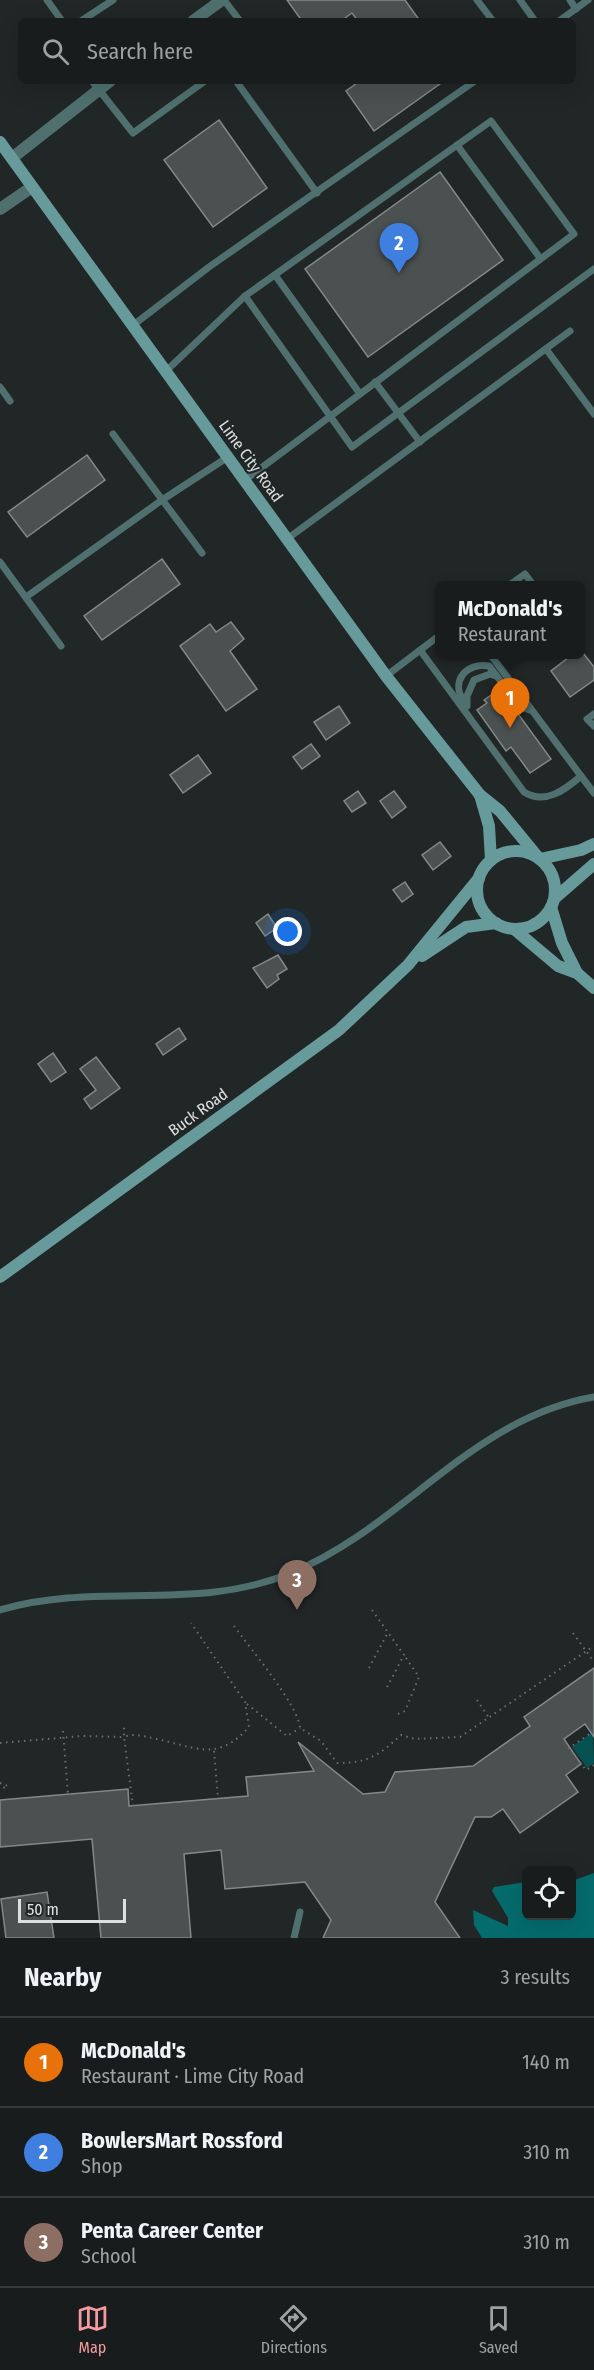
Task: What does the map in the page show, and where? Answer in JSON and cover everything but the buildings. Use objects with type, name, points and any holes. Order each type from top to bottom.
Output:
[{"type":"street","points":[[197,18],[223,0]]},
{"type":"street","points":[[12,158],[95,85]]},
{"type":"street","name":"Lime City Road","points":[[0,142],[386,676],[480,795],[500,811],[538,857]]},
{"type":"street","points":[[0,209],[32,187]]},
{"type":"street","name":"Lime City Road","points":[[480,795],[489,826],[491,860]]},
{"type":"street","points":[[577,973],[558,966],[514,929],[496,923],[486,915],[480,905],[479,878],[491,860],[505,852],[517,850],[538,857],[581,850],[594,844]]},
{"type":"street","points":[[538,857],[553,874],[553,902],[561,943],[577,973],[594,988]]},
{"type":"street","points":[[514,929],[532,926],[542,919],[553,902],[594,864]]},
{"type":"street","name":"Buck Road","points":[[0,1277],[339,1030],[408,965],[479,878]]},
{"type":"street","name":"Buck Road","points":[[408,965],[466,927],[496,923]]},
{"type":"lane","points":[[47,0],[60,18]]},
{"type":"lane","points":[[85,18],[112,0]]},
{"type":"lane","points":[[223,0],[238,18]]},
{"type":"lane","points":[[477,0],[491,18]]},
{"type":"lane","points":[[520,0],[533,18]]},
{"type":"lane","points":[[570,0],[576,9]]},
{"type":"lane","points":[[563,18],[588,0]]},
{"type":"lane","points":[[95,85],[133,133],[201,84]]},
{"type":"lane","points":[[238,84],[317,193]]},
{"type":"lane","points":[[132,326],[209,267],[471,84]]},
{"type":"lane","points":[[166,371],[245,296],[491,121],[574,234],[245,480]]},
{"type":"lane","points":[[457,145],[540,258]]},
{"type":"lane","points":[[245,296],[352,447],[594,269]]},
{"type":"lane","points":[[275,275],[360,394]]},
{"type":"lane","points":[[287,538],[570,331]]},
{"type":"lane","points":[[546,349],[594,414]]},
{"type":"lane","points":[[375,382],[420,442]]},
{"type":"lane","points":[[0,387],[10,401]]},
{"type":"lane","points":[[113,434],[202,553]]},
{"type":"lane","points":[[26,597],[162,500],[228,457]]},
{"type":"lane","points":[[0,562],[61,646]]},
{"type":"lane","points":[[514,581],[525,574],[531,581]]},
{"type":"lane","points":[[386,676],[435,639]]},
{"type":"lane","points":[[420,650],[517,784],[530,796],[550,796],[581,776]]},
{"type":"lane","points":[[494,659],[594,793]]},
{"type":"lane","points":[[517,784],[514,772],[461,699],[460,676],[466,669],[478,664],[489,666],[521,707],[533,711]]},
{"type":"lane","points":[[467,707],[467,696],[474,680],[490,674],[499,677]]},
{"type":"lane","points":[[594,714],[587,719],[594,726]]},
{"type":"lane","points":[[0,1610],[62,1597],[99,1594],[185,1597],[228,1591],[271,1580],[348,1545],[497,1432],[536,1413],[594,1397]]},
{"type":"lane","points":[[294,1938],[300,1912]]},
{"type":"path","points":[[372,1610],[419,1677],[405,1711],[398,1714]]},
{"type":"path","points":[[190,1623],[245,1702],[287,1736],[300,1728]]},
{"type":"path","points":[[234,1626],[290,1705],[299,1721],[300,1728]]},
{"type":"path","points":[[369,1668],[388,1633]]},
{"type":"path","points":[[573,1634],[594,1662]]},
{"type":"path","points":[[300,1728],[321,1741],[338,1763],[353,1763],[376,1758],[401,1735],[415,1739],[460,1737],[594,1646]]},
{"type":"path","points":[[385,1691],[404,1655]]},
{"type":"path","points":[[477,1700],[489,1718]]},
{"type":"path","points":[[0,1743],[138,1735],[214,1751],[230,1745],[249,1727],[245,1702]]},
{"type":"path","points":[[124,1726],[133,1806]]},
{"type":"path","points":[[63,1731],[68,1794]]},
{"type":"path","points":[[594,1731],[569,1748],[586,1770],[594,1765]]},
{"type":"path","points":[[214,1751],[218,1798]]},
{"type":"path","points":[[0,1783],[8,1786],[0,1789]]},
{"type":"shaded area","points":[[593,1732],[594,1763],[587,1768],[572,1747]]},
{"type":"shaded area","points":[[594,1873],[594,1938],[482,1938],[474,1925],[473,1910],[508,1926],[508,1918],[492,1891],[494,1887],[522,1883],[522,1920],[576,1920],[576,1880]]},
{"type":"place","name":"BowlersMart Rossford","points":[[399,273]]},
{"type":"place","name":"McDonald's","points":[[510,728]]},
{"type":"place","name":"Penta Career Center","points":[[297,1610]]}]
